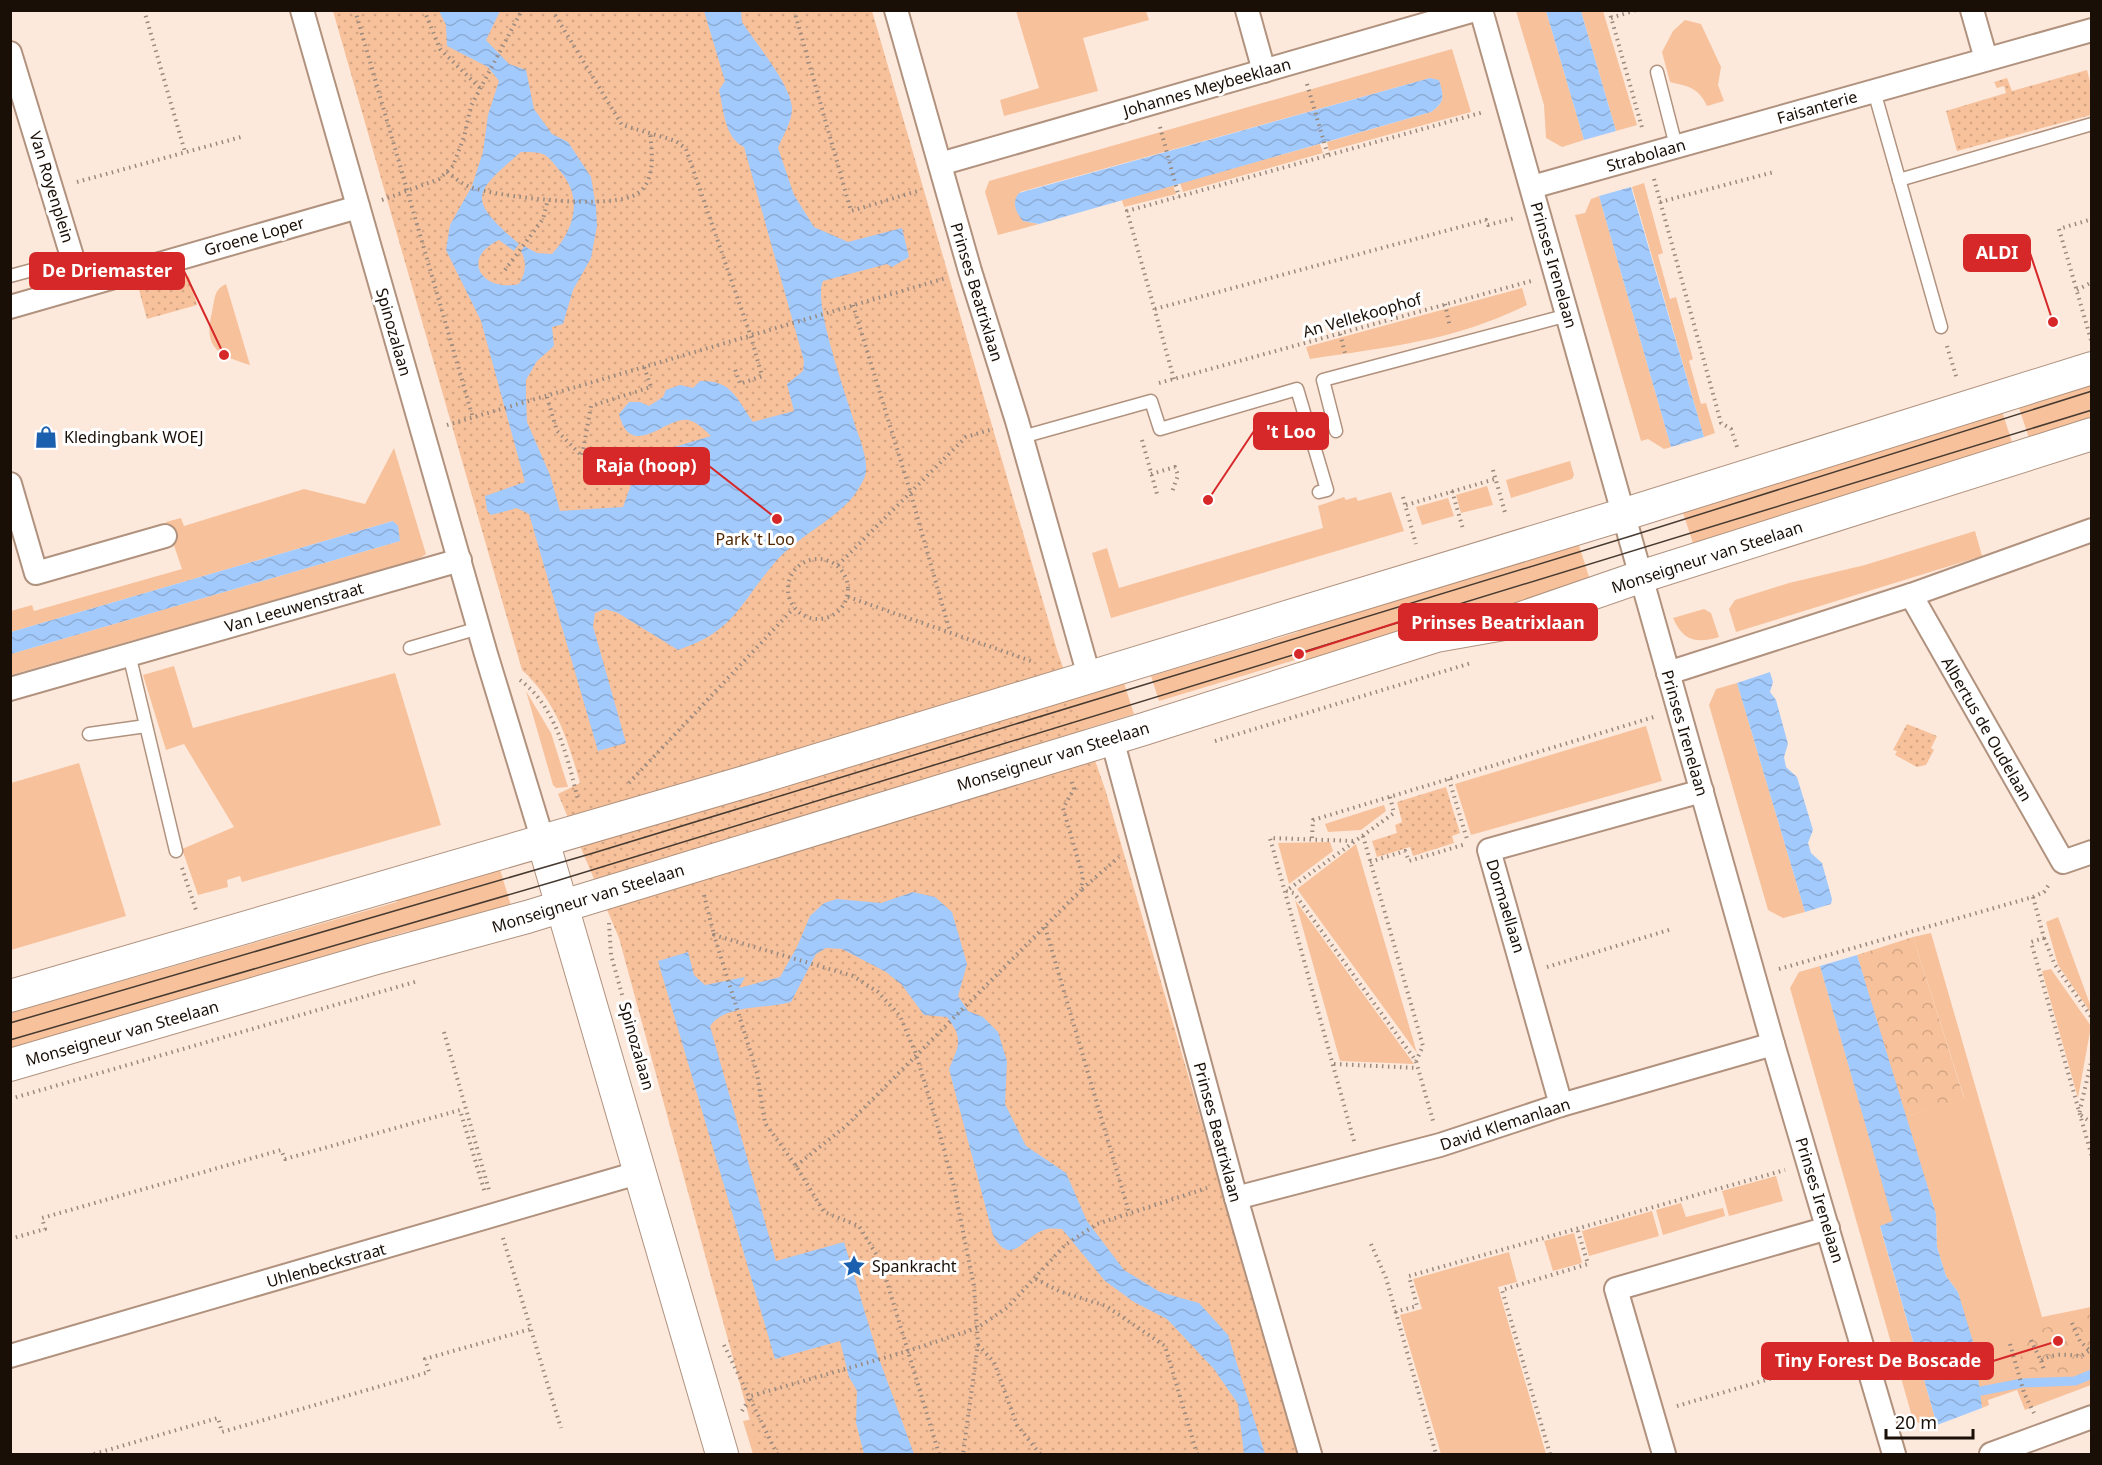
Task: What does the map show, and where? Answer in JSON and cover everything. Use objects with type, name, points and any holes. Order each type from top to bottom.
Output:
[{"type":"main road","points":[[10,996],[748,781],[1625,514],[2091,368]]},
{"type":"main road","name":"Monseigneur van Steelaan","points":[[10,1065],[602,894],[1112,739],[1436,636],[1504,624],[1640,577],[2091,434]]},
{"type":"main road","name":"Spinozalaan","points":[[543,841],[564,905],[722,1455]]},
{"type":"street","name":"Spinozalaan","points":[[302,10],[486,654],[543,841]]},
{"type":"street","name":"Prinses Beatrixlaan","points":[[896,10],[1089,676]]},
{"type":"street","points":[[1246,10],[1264,71]]},
{"type":"street","name":"Johannes Meybeeklaan","points":[[943,174],[1264,71],[1474,10]]},
{"type":"street","name":"Prinses Irenelaan","points":[[1481,10],[1773,1044],[1894,1455]]},
{"type":"street","points":[[1972,10],[1986,58]]},
{"type":"street","points":[[1874,90],[2091,30]]},
{"type":"street","name":"Van Royenplein","points":[[10,53],[81,286]]},
{"type":"street","name":"Faisanterie","points":[[1760,123],[1874,90]]},
{"type":"street","name":"Strabolaan","points":[[1532,187],[1760,123]]},
{"type":"street","name":"Groene Loper","points":[[81,286],[358,207]]},
{"type":"street","points":[[10,307],[81,286]]},
{"type":"street","points":[[10,484],[36,573],[165,536]]},
{"type":"street","points":[[1668,673],[1911,595],[2091,530]]},
{"type":"street","name":"Van Leeuwenstraat","points":[[10,689],[460,560]]},
{"type":"street","name":"Albertus de Oudelaan","points":[[1911,595],[2063,862]]},
{"type":"street","name":"Prinses Beatrixlaan","points":[[1112,739],[1233,1189],[1310,1455]]},
{"type":"street","name":"Dormaellaan","points":[[1562,1106],[1526,973],[1489,850],[1702,791]]},
{"type":"street","points":[[2063,862],[2091,852]]},
{"type":"street","name":"David Klemanlaan","points":[[1233,1189],[1361,1164],[1440,1145],[1562,1106],[1773,1044]]},
{"type":"street","name":"Uhlenbeckstraat","points":[[10,1356],[641,1172]]},
{"type":"street","points":[[1664,1455],[1616,1289],[1828,1228]]},
{"type":"street","points":[[2000,1453],[2091,1418]]},
{"type":"lane","points":[[1657,72],[1676,146]]},
{"type":"lane","points":[[1874,90],[1941,327]]},
{"type":"lane","points":[[1899,180],[2091,124]]},
{"type":"lane","points":[[10,276],[73,259]]},
{"type":"lane","points":[[1336,431],[1323,380],[1568,315]]},
{"type":"lane","points":[[1019,429],[1151,401],[1160,429],[1297,389],[1326,490],[1319,492]]},
{"type":"lane","points":[[410,648],[479,628]]},
{"type":"lane","points":[[129,654],[176,851]]},
{"type":"lane","points":[[89,734],[146,726]]},
{"type":"path","points":[[144,10],[185,152]]},
{"type":"path","points":[[356,10],[473,418]]},
{"type":"path","points":[[424,10],[440,49],[480,88]]},
{"type":"path","points":[[358,207],[408,192],[439,179],[453,166],[464,137],[471,106],[522,10]]},
{"type":"path","points":[[552,10],[622,125],[676,141],[686,149],[751,337],[762,376],[740,384],[735,369]]},
{"type":"path","points":[[794,10],[851,211],[943,174]]},
{"type":"path","points":[[1609,10],[1721,423],[1731,429],[1738,451]]},
{"type":"path","points":[[1611,18],[1636,10]]},
{"type":"path","points":[[1508,105],[1127,211],[1155,309],[1486,219],[1488,225],[1539,212]]},
{"type":"path","points":[[1314,110],[1328,156]]},
{"type":"path","points":[[447,172],[468,186],[487,192],[571,201],[617,202],[640,192],[648,180],[651,167],[650,132]]},
{"type":"path","points":[[53,189],[241,136]]},
{"type":"path","points":[[1167,152],[1179,196]]},
{"type":"path","points":[[1660,202],[1774,172]]},
{"type":"path","points":[[505,270],[543,219],[548,199]]},
{"type":"path","points":[[2091,219],[2059,229],[2090,327],[2091,340]]},
{"type":"path","points":[[423,431],[535,401],[970,271]]},
{"type":"path","name":"An Vellekoophof","points":[[1155,309],[1174,379],[1557,274]]},
{"type":"path","points":[[2077,290],[2091,282]]},
{"type":"path","points":[[853,305],[950,632]]},
{"type":"path","points":[[1941,327],[1958,383]]},
{"type":"path","points":[[547,397],[557,431],[582,456],[591,406],[651,387],[644,367]]},
{"type":"path","points":[[1138,404],[1145,429],[1140,432],[1157,494]]},
{"type":"path","points":[[838,565],[966,437],[1019,429]]},
{"type":"path","points":[[1151,474],[1175,467],[1178,475],[1172,492]]},
{"type":"path","points":[[1493,470],[1506,516]]},
{"type":"path","points":[[1406,505],[1495,479]]},
{"type":"path","points":[[1452,491],[1463,529]]},
{"type":"path","points":[[1403,497],[1416,544]]},
{"type":"path","points":[[819,558],[838,565],[848,579],[848,597],[838,613],[829,617],[810,618],[795,608],[788,589],[789,580],[800,564],[819,558]]},
{"type":"path","points":[[848,597],[1039,663]]},
{"type":"path","points":[[625,788],[795,608]]},
{"type":"path","points":[[486,654],[533,689],[546,709],[560,739],[584,827]]},
{"type":"path","points":[[1212,742],[1474,662]]},
{"type":"path","points":[[1312,838],[1313,820],[1678,710]]},
{"type":"path","points":[[1071,778],[1074,789],[1063,808],[1083,877],[1081,890]]},
{"type":"path","points":[[1370,862],[1406,851],[1409,861],[1468,843],[1449,779]]},
{"type":"path","points":[[1286,891],[1394,813],[1390,797]]},
{"type":"path","points":[[1363,836],[1424,1046],[1416,1061]]},
{"type":"path","points":[[1354,841],[1270,837],[1361,1164]]},
{"type":"path","points":[[796,1166],[847,1125],[1115,858],[1141,850]]},
{"type":"path","points":[[176,851],[196,910]]},
{"type":"path","points":[[1755,975],[2033,897],[2044,892],[2063,862]]},
{"type":"path","points":[[703,889],[714,935],[757,1073],[765,1123],[796,1166],[824,1212],[859,1226],[881,1262],[939,1455]]},
{"type":"path","points":[[1286,891],[1294,893],[1416,1061],[1440,1145]]},
{"type":"path","name":"Spinozalaan","points":[[602,894],[609,922],[611,955],[627,1010]]},
{"type":"path","points":[[2033,897],[2044,938],[2055,965],[2091,1018]]},
{"type":"path","points":[[1045,927],[1129,1212]]},
{"type":"path","points":[[1526,973],[1672,929]]},
{"type":"path","points":[[714,935],[854,976],[878,992],[900,1016],[916,1054],[954,1187],[974,1286],[978,1344],[963,1455]]},
{"type":"path","points":[[2044,938],[2031,942],[2091,1157]]},
{"type":"path","points":[[444,1032],[494,1216]]},
{"type":"path","points":[[2079,1114],[2091,1058]]},
{"type":"path","points":[[1334,1064],[1418,1068]]},
{"type":"path","points":[[10,1239],[45,1229],[42,1218],[282,1150],[285,1159],[460,1110],[561,1428]]},
{"type":"path","points":[[2079,1114],[2091,1123]]},
{"type":"path","points":[[1395,1312],[1417,1306],[1409,1276],[1809,1163]]},
{"type":"path","points":[[751,1396],[908,1351],[977,1328],[1008,1306],[1065,1245],[1097,1224],[1129,1212],[1233,1189]]},
{"type":"path","points":[[1550,1455],[1502,1290],[1588,1264],[1577,1228]]},
{"type":"path","points":[[1371,1244],[1386,1278],[1436,1455]]},
{"type":"path","points":[[1035,1278],[1059,1291],[1106,1306],[1165,1346],[1197,1455]]},
{"type":"path","points":[[2041,1361],[2048,1356],[2058,1354],[2081,1356],[2090,1349],[2080,1341],[2072,1323]]},
{"type":"path","points":[[94,1455],[218,1418],[222,1432],[418,1376],[429,1372],[425,1359],[531,1329]]},
{"type":"path","points":[[2031,1340],[2044,1370]]},
{"type":"path","points":[[722,1341],[751,1396],[777,1455]]},
{"type":"path","points":[[978,1344],[994,1362],[1017,1425],[1040,1455]]},
{"type":"path","points":[[2010,1344],[2024,1393]]},
{"type":"path","points":[[1652,1414],[1800,1370]]},
{"type":"green space","name":"Park 't Loo","points":[[333,11],[872,11],[1057,650],[1106,792],[1298,1454],[759,1454],[619,938],[558,794],[580,783],[565,737],[552,708],[534,682],[522,670]]},
{"type":"green space","points":[[1016,11],[1146,11],[1149,20],[1083,38],[1098,91],[1004,116],[1000,100],[1039,88]]},
{"type":"green space","points":[[1516,11],[1546,11],[1584,140],[1562,147],[1546,138],[1544,105]]},
{"type":"green space","points":[[1581,11],[1603,11],[1637,125],[1616,131]]},
{"type":"green space","points":[[1685,20],[1701,24],[1721,67],[1718,85],[1724,101],[1707,106],[1697,92],[1670,82],[1662,52],[1673,31]]},
{"type":"green space","points":[[1452,49],[1471,112],[1329,151],[1327,142],[1431,112],[1441,102],[1442,95],[1439,81],[1430,78],[1020,192],[1023,221],[1039,224],[998,235],[985,192],[989,181]]},
{"type":"green space","points":[[2087,70],[2091,86],[2091,115],[1957,151],[1946,111],[2006,93],[2004,86],[1997,88],[1994,82],[2007,78],[2012,91]]},
{"type":"green space","points":[[1320,144],[1323,153],[1183,192],[1180,183]]},
{"type":"green space","points":[[1644,183],[1663,253],[1658,255],[1670,299],[1676,297],[1693,359],[1689,361],[1701,404],[1706,403],[1715,433],[1704,437],[1632,187]]},
{"type":"green space","points":[[1173,185],[1176,194],[1124,207],[1122,200]]},
{"type":"green space","points":[[1599,196],[1671,447],[1664,449],[1648,439],[1641,441],[1575,215],[1585,213],[1591,199]]},
{"type":"green space","points":[[189,276],[197,305],[147,319],[139,290]]},
{"type":"green space","points":[[226,284],[250,365],[229,358],[212,342],[210,324],[214,299],[219,289]]},
{"type":"green space","points":[[1522,288],[1527,305],[1447,335],[1310,359],[1306,347]]},
{"type":"green space","points":[[2091,379],[2091,423],[2031,444],[2017,402]]},
{"type":"green space","points":[[2001,408],[2015,451],[1695,549],[1680,504]]},
{"type":"green space","points":[[394,448],[426,554],[419,559],[11,675],[11,654],[400,541],[393,521],[11,632],[11,611],[32,605],[34,611],[182,569],[166,522],[181,518],[184,526],[304,489],[365,504]]},
{"type":"green space","points":[[1570,461],[1574,475],[1572,479],[1511,498],[1506,480]]},
{"type":"green space","points":[[1487,486],[1493,505],[1461,513],[1456,495]]},
{"type":"green space","points":[[1391,492],[1404,531],[1111,618],[1092,553],[1107,548],[1119,588],[1323,528],[1318,506],[1344,497],[1346,500],[1356,497],[1358,501]]},
{"type":"green space","points":[[1448,498],[1454,516],[1422,525],[1416,507]]},
{"type":"green space","points":[[1975,531],[1982,556],[1736,632],[1729,609],[1735,600],[1789,583],[1865,565]]},
{"type":"green space","points":[[1576,536],[1590,580],[1510,612],[1508,606],[1500,608],[1501,614],[1308,666],[1305,657],[1159,701],[1151,676],[1298,632],[1295,622]]},
{"type":"green space","points":[[1704,609],[1711,613],[1719,637],[1704,640],[1691,639],[1681,632],[1673,618]]},
{"type":"green space","points":[[174,666],[193,728],[395,673],[441,825],[242,882],[240,876],[227,880],[228,887],[198,895],[182,849],[234,827],[184,744],[166,750],[143,675]]},
{"type":"green space","points":[[1123,680],[1134,714],[1079,731],[1068,697]]},
{"type":"green space","points":[[1737,683],[1805,912],[1783,918],[1768,910],[1709,705],[1716,689]]},
{"type":"green space","points":[[526,691],[551,733],[568,787],[556,788],[553,785]]},
{"type":"green space","points":[[1907,724],[1937,736],[1931,748],[1934,750],[1926,765],[1917,767],[1895,755],[1897,751],[1893,750]]},
{"type":"green space","points":[[1646,726],[1662,781],[1471,835],[1455,784]]},
{"type":"green space","points":[[79,763],[126,916],[11,950],[11,783]]},
{"type":"green space","points":[[1446,787],[1460,833],[1452,836],[1454,843],[1413,856],[1410,847],[1377,857],[1372,841],[1397,833],[1395,825],[1402,822],[1397,802]]},
{"type":"green space","points":[[1384,805],[1386,811],[1361,830],[1328,832],[1325,824]]},
{"type":"green space","points":[[1330,842],[1333,851],[1289,884],[1278,843]]},
{"type":"green space","points":[[1356,844],[1417,1053],[1297,889]]},
{"type":"green space","points":[[499,866],[512,909],[412,939],[409,931],[11,1048],[11,1013],[397,902],[395,895]]},
{"type":"green space","points":[[1295,900],[1414,1064],[1340,1061]]},
{"type":"green space","points":[[2058,917],[2091,1007],[2091,1013],[2058,965],[2046,922]]},
{"type":"green space","points":[[1931,933],[2042,1317],[2091,1307],[2091,1385],[2025,1410],[2017,1390],[1988,1400],[1989,1405],[1982,1408],[1958,1292],[1946,1276],[1937,1247],[1936,1214],[1905,1117],[1964,1097],[1913,937]]},
{"type":"green space","points":[[1913,937],[1964,1098],[1905,1117],[1857,955]]},
{"type":"green space","points":[[1820,966],[1894,1222],[1880,1227],[1937,1425],[1930,1428],[1913,1420],[1790,988],[1799,972]]},
{"type":"green space","points":[[2051,969],[2091,1026],[2078,1098],[2042,971]]},
{"type":"green space","points":[[1776,1176],[1783,1201],[1729,1216],[1722,1191]]},
{"type":"green space","points":[[1681,1203],[1686,1217],[1723,1208],[1725,1216],[1663,1235],[1656,1210]]},
{"type":"green space","points":[[1652,1211],[1659,1236],[1589,1256],[1582,1231]]},
{"type":"green space","points":[[1574,1233],[1582,1263],[1553,1271],[1544,1241]]},
{"type":"green space","points":[[1509,1252],[1517,1282],[1498,1287],[1546,1454],[1441,1454],[1400,1315],[1422,1309],[1413,1279]]},
{"type":"green space","points":[[2091,1314],[2091,1364],[2065,1375],[2047,1374],[2021,1365],[2021,1349],[2029,1333]]},
{"type":"green space","points":[[753,1419],[772,1454],[753,1454],[743,1421]]},
{"type":"water","points":[[439,11],[500,11],[486,40],[509,64],[526,70],[534,109],[552,134],[568,142],[591,177],[597,226],[591,258],[573,290],[563,324],[552,327],[554,346],[537,361],[526,380],[527,422],[550,475],[560,511],[623,507],[641,457],[711,436],[697,424],[688,420],[670,424],[650,434],[632,435],[625,428],[619,414],[629,402],[640,402],[649,406],[663,397],[666,390],[680,385],[693,388],[700,381],[711,381],[732,392],[753,422],[794,411],[787,384],[803,371],[804,361],[744,147],[732,137],[726,122],[719,90],[725,81],[704,11],[741,11],[742,22],[786,88],[792,113],[778,148],[794,195],[814,227],[848,242],[902,228],[909,257],[892,267],[887,264],[823,281],[821,293],[827,331],[866,461],[865,475],[859,488],[843,508],[777,560],[725,624],[697,643],[678,650],[618,613],[605,609],[595,613],[593,626],[626,743],[598,751],[529,514],[517,508],[491,515],[487,510],[485,496],[525,482],[481,321],[446,250],[450,225],[472,186],[483,152],[488,115],[499,81],[488,67],[447,46],[446,25]],"holes":[[[521,152],[540,153],[548,157],[567,182],[574,203],[571,224],[552,254],[537,253],[524,246],[521,251],[525,268],[519,284],[495,283],[486,279],[480,272],[478,264],[480,256],[499,240],[514,251],[519,244],[491,217],[484,206],[482,197],[492,178],[504,166]]]},
{"type":"water","points":[[1546,11],[1581,11],[1616,131],[1584,140]]},
{"type":"water","points":[[1430,78],[1439,80],[1442,95],[1441,102],[1431,112],[1039,224],[1023,221],[1015,207],[1015,200],[1019,193]]},
{"type":"water","points":[[1631,187],[1704,437],[1671,447],[1599,196]]},
{"type":"water","points":[[393,521],[398,526],[400,541],[11,654],[11,632]]},
{"type":"water","points":[[1770,672],[1773,682],[1770,692],[1776,700],[1788,744],[1784,757],[1786,767],[1797,777],[1813,830],[1808,843],[1811,853],[1822,863],[1832,899],[1831,904],[1805,912],[1737,683]]},
{"type":"water","points":[[913,892],[935,897],[952,912],[967,964],[958,996],[968,1011],[983,1017],[998,1032],[1007,1061],[1005,1104],[1026,1146],[1066,1173],[1087,1221],[1124,1270],[1160,1292],[1199,1303],[1228,1335],[1265,1454],[1244,1454],[1238,1404],[1214,1369],[1167,1319],[1134,1302],[1105,1281],[1062,1229],[1039,1232],[1012,1250],[1006,1250],[1000,1245],[993,1235],[949,1069],[957,1048],[956,1031],[947,1017],[924,1015],[902,985],[886,972],[842,949],[826,948],[816,954],[791,1002],[736,1011],[717,1019],[710,1026],[776,1261],[844,1242],[878,1356],[914,1454],[864,1454],[856,1423],[857,1391],[849,1377],[840,1341],[775,1359],[658,961],[688,952],[694,975],[705,985],[745,977],[739,988],[780,977],[797,947],[810,916],[824,903],[837,899],[881,903]]},
{"type":"water","points":[[1857,955],[1936,1214],[1937,1247],[1946,1276],[1958,1292],[1974,1345],[1982,1408],[1937,1425],[1880,1226],[1893,1221],[1820,966]]},
{"type":"waterway","points":[[1981,1391],[2022,1383],[2075,1381],[2092,1374]]},
{"type":"tram line","points":[[10,1023],[590,854],[1631,536],[2092,391]]},
{"type":"tram line","points":[[10,1040],[556,881],[2092,410]]},
{"type":"place","name":"ALDI","points":[[2053,322]]},
{"type":"place","name":"De Driemaster","points":[[224,355]]},
{"type":"place","name":"Kledingbank WOEJ","points":[[46,437]]},
{"type":"place","name":"'t Loo","points":[[1208,500]]},
{"type":"place","name":"Raja (hoop)","points":[[777,519]]},
{"type":"place","name":"Prinses Beatrixlaan","points":[[1299,654]]},
{"type":"place","name":"Spankracht","points":[[854,1266]]},
{"type":"place","name":"Tiny Forest De Boscade","points":[[2058,1341]]}]
